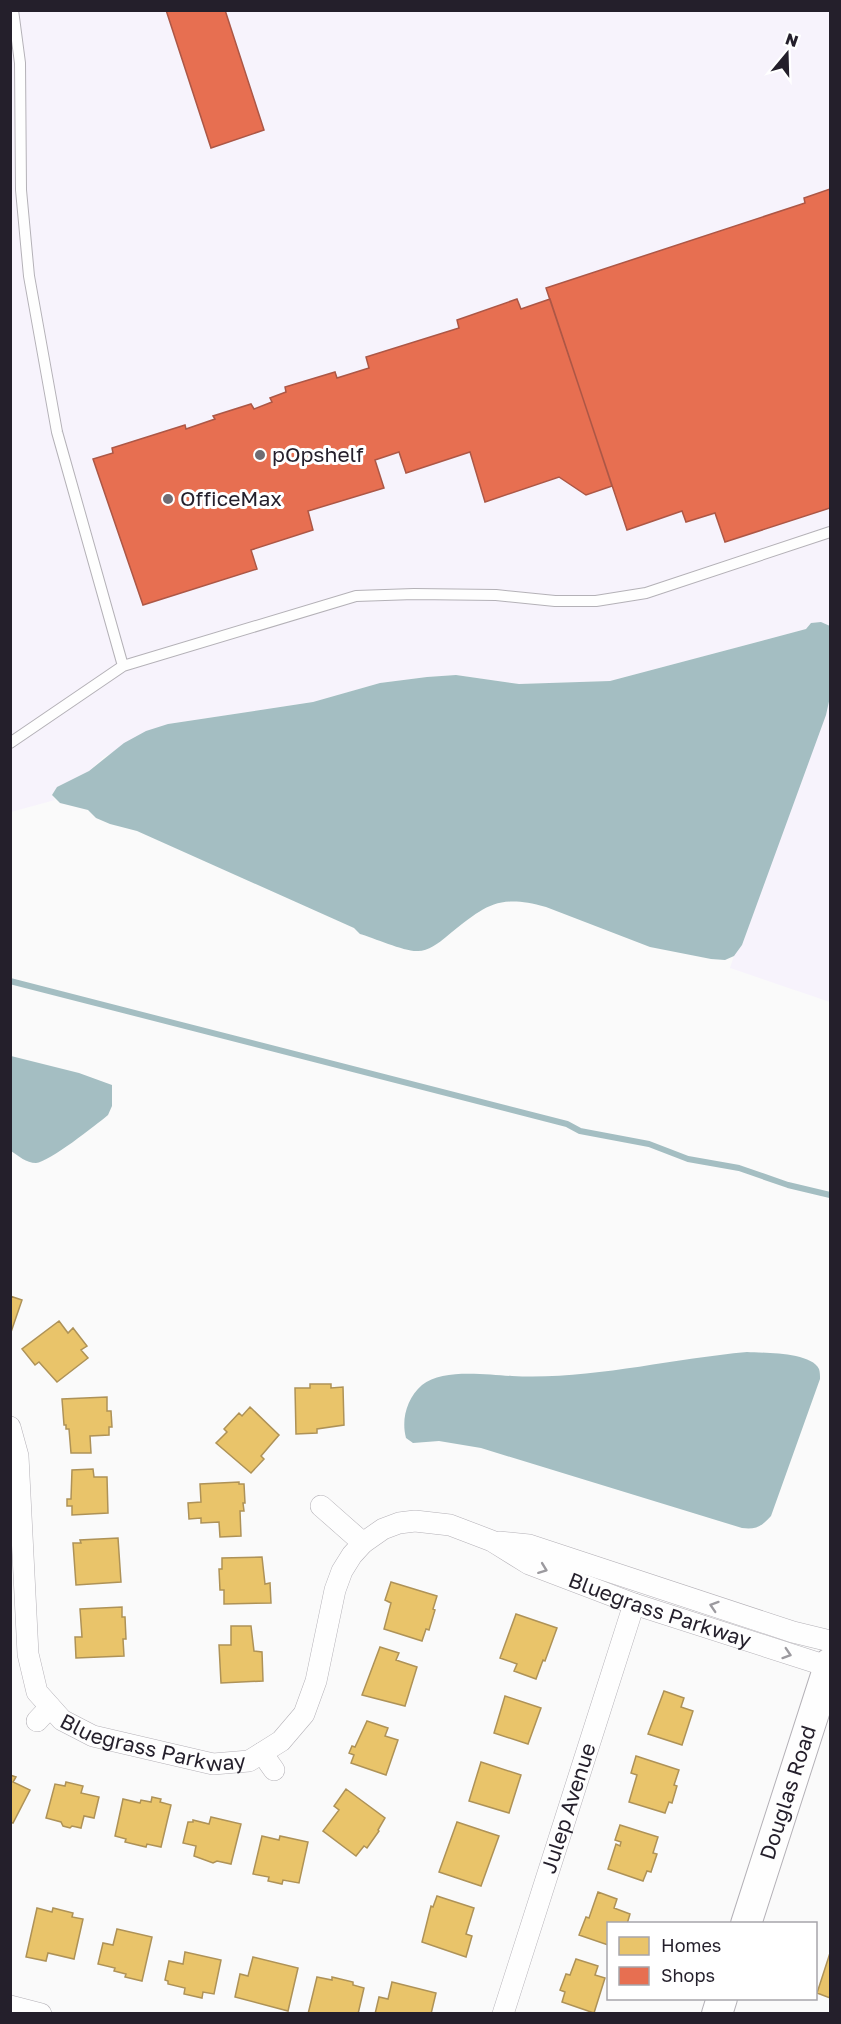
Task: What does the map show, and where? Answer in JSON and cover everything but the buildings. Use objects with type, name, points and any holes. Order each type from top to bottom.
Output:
[{"type":"street","name":"Bluegrass Parkway","points":[[10,1427],[18,1456],[28,1654],[37,1692],[44,1714],[62,1720],[93,1736],[213,1764],[268,1761],[281,1741],[304,1714],[316,1681],[335,1590],[342,1571],[363,1543],[383,1529],[399,1523],[415,1521],[450,1525],[492,1541],[529,1564],[634,1604],[830,1659]]},
{"type":"street","points":[[321,1506],[363,1543]]},
{"type":"street","name":"Bluegrass Parkway","points":[[492,1541],[529,1545],[793,1632],[830,1659]]},
{"type":"street","name":"Julep Avenue","points":[[503,2013],[634,1604]]},
{"type":"street","name":"Douglas Road","points":[[746,1922],[830,1659]]},
{"type":"street","points":[[10,2006],[41,2013]]},
{"type":"lane","points":[[13,10],[20,63],[21,190],[32,298],[57,432],[123,666]]},
{"type":"lane","points":[[10,743],[123,666],[356,596],[496,595],[555,601],[596,601],[646,593],[831,532]]},
{"type":"shaded area","points":[[11,11],[830,11],[830,626],[821,622],[811,623],[806,629],[610,681],[519,684],[456,675],[427,677],[380,683],[313,702],[168,724],[104,757],[89,771],[57,787],[52,795],[55,800],[11,812]]},
{"type":"shaded area","points":[[830,697],[830,1002],[730,968],[734,956],[742,945]]},
{"type":"water","points":[[821,622],[830,626],[830,697],[826,715],[742,945],[734,956],[725,960],[650,947],[546,907],[515,902],[502,902],[481,911],[440,942],[422,951],[412,951],[360,934],[354,928],[137,831],[96,818],[88,810],[60,803],[52,795],[57,787],[89,771],[124,743],[146,731],[168,724],[313,702],[380,683],[427,677],[456,675],[519,684],[610,681],[806,629],[811,623]]},
{"type":"water","points":[[11,1056],[79,1073],[112,1085],[112,1106],[108,1115],[42,1161],[32,1163],[23,1159],[11,1151]]},
{"type":"water","points":[[747,1352],[797,1356],[807,1359],[819,1369],[820,1375],[771,1516],[755,1528],[742,1528],[481,1448],[439,1441],[413,1443],[406,1438],[404,1424],[406,1409],[412,1396],[422,1385],[441,1376],[453,1374],[571,1375]]},
{"type":"waterway","points":[[10,981],[567,1124],[580,1131],[649,1144],[688,1159],[739,1168],[788,1185],[830,1195]]},
{"type":"place","name":"pOpshelf","points":[[260,455]]},
{"type":"place","name":"OfficeMax","points":[[168,499]]}]
